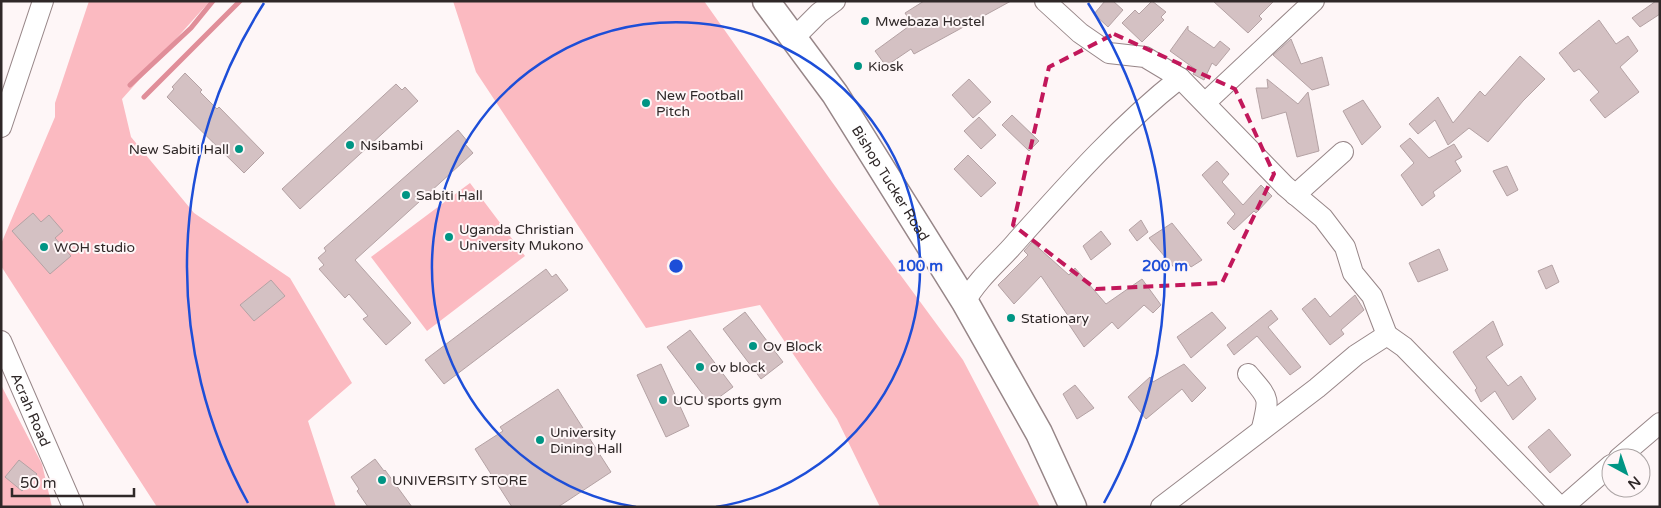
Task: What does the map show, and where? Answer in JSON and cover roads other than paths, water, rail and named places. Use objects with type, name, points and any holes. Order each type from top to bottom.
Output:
[{"type":"main road","name":"Bishop Tucker Road","points":[[766,1],[835,94],[964,302],[1039,433],[1073,507]]},
{"type":"street","points":[[1,127],[43,1]]},
{"type":"street","points":[[794,38],[819,13],[835,1]]},
{"type":"street","points":[[1045,1],[1080,33],[1108,54],[1145,58],[1180,78],[1295,195],[1323,218],[1345,247],[1353,273],[1372,296],[1387,335],[1404,347],[1562,507],[1601,474]]},
{"type":"street","points":[[1205,103],[1314,1]]},
{"type":"street","points":[[964,302],[973,286],[999,262],[1073,176],[1180,78]]},
{"type":"street","points":[[1295,195],[1343,152]]},
{"type":"street","points":[[1161,507],[1356,355],[1387,335]]},
{"type":"street","name":"Acrah Road","points":[[1,341],[73,507]]},
{"type":"street","points":[[1248,374],[1267,396],[1267,408],[1262,428]]},
{"type":"street","points":[[1631,448],[1660,423]]},
{"type":"waterway","points":[[130,85],[191,28],[213,1]]},
{"type":"waterway","points":[[144,97],[240,1]]},
{"type":"place","name":"Mwebaza Hostel","points":[[865,21]]},
{"type":"place","name":"Kiosk","points":[[858,66]]},
{"type":"place","name":"New Football Pitch","points":[[646,103]]},
{"type":"place","name":"Nsibambi","points":[[350,145]]},
{"type":"place","name":"New Sabiti Hall","points":[[239,149]]},
{"type":"place","name":"Sabiti Hall","points":[[406,195]]},
{"type":"place","name":"Uganda Christian University Mukono","points":[[449,237]]},
{"type":"place","name":"WOH studio","points":[[44,247]]},
{"type":"place","name":"Stationary","points":[[1011,318]]},
{"type":"place","name":"Ov Block","points":[[753,346]]},
{"type":"place","name":"ov block","points":[[700,367]]},
{"type":"place","name":"UCU sports gym","points":[[663,400]]},
{"type":"place","name":"University Dining Hall","points":[[540,440]]},
{"type":"place","name":"UNIVERSITY STORE","points":[[382,480]]}]
